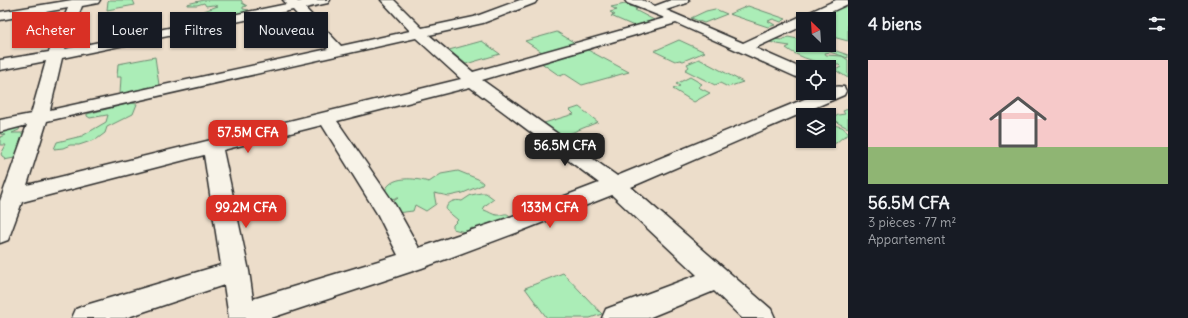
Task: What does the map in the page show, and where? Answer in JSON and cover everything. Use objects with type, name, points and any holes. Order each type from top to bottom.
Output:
[{"type":"street","points":[[0,65],[106,46],[293,3],[324,0]]},
{"type":"street","points":[[387,0],[420,34],[472,79],[616,185],[761,318]]},
{"type":"street","points":[[0,126],[337,50],[420,34],[478,20],[531,0]]},
{"type":"street","points":[[631,0],[796,72]]},
{"type":"street","points":[[655,10],[683,0]]},
{"type":"street","points":[[0,16],[83,1]]},
{"type":"street","points":[[5,216],[39,118],[54,55],[83,1]]},
{"type":"street","points":[[821,12],[842,2]]},
{"type":"street","points":[[293,3],[321,31],[337,50]]},
{"type":"street","points":[[5,216],[213,147],[472,79],[677,19]]},
{"type":"street","points":[[744,48],[796,24]]},
{"type":"street","points":[[213,147],[243,316],[413,260],[513,225],[616,185],[838,91]]},
{"type":"street","points":[[326,117],[395,224],[413,260]]},
{"type":"street","points":[[86,318],[236,272]]},
{"type":"street","points":[[616,318],[718,278]]},
{"type":"green space","points":[[109,0],[133,0],[135,5],[107,10]]},
{"type":"green space","points":[[204,0],[241,0],[242,3],[247,6],[243,7],[243,9],[249,10],[244,12],[244,14],[236,15],[236,12],[201,12],[218,6],[206,6],[204,3],[197,5],[187,4]]},
{"type":"green space","points":[[625,4],[637,9],[635,10],[654,20],[634,26],[611,16],[615,15],[610,12],[617,10],[611,7]]},
{"type":"green space","points":[[748,6],[786,19],[781,22],[773,19],[768,21],[775,25],[768,27],[729,14]]},
{"type":"green space","points":[[842,6],[848,7],[848,41],[836,38],[836,12],[830,12]]},
{"type":"green space","points":[[715,9],[727,14],[704,23],[691,18],[706,11]]},
{"type":"green space","points":[[557,32],[575,43],[542,52],[525,41]]},
{"type":"green space","points":[[788,37],[796,39],[796,52],[830,52],[825,53],[826,55],[842,56],[848,60],[848,78],[836,71],[841,67],[836,65],[836,60],[811,60],[791,52],[786,48],[790,46],[770,42],[772,39],[782,40]]},
{"type":"green space","points":[[679,40],[705,52],[683,61],[675,61],[654,51]]},
{"type":"green space","points":[[482,41],[500,54],[466,64],[449,50]]},
{"type":"green space","points":[[586,49],[629,72],[582,85],[565,74],[560,76],[540,62]]},
{"type":"green space","points":[[836,51],[848,55],[848,58],[830,52]]},
{"type":"green space","points":[[155,57],[159,85],[120,94],[121,77],[117,77],[118,64]]},
{"type":"green space","points":[[699,59],[743,82],[728,87],[720,83],[715,85],[685,70],[689,67],[687,64]]},
{"type":"green space","points":[[690,77],[702,84],[698,87],[710,93],[694,102],[673,89],[680,86],[676,84]]},
{"type":"green space","points":[[131,103],[137,104],[133,114],[107,127],[105,133],[97,139],[79,145],[70,145],[63,148],[54,149],[57,142],[82,136],[106,122],[108,115],[90,118],[87,114]]},
{"type":"green space","points":[[579,107],[598,122],[561,137],[544,123],[574,114],[570,110]]},
{"type":"green space","points":[[848,109],[848,128],[836,121],[836,116],[845,114],[843,111]]},
{"type":"green space","points":[[836,126],[842,127],[848,132],[848,135],[836,143]]},
{"type":"green space","points":[[20,127],[19,130],[12,133],[26,133],[26,136],[22,139],[30,155],[4,160],[5,158],[1,154],[6,145],[0,145],[0,137],[5,135],[0,134],[0,128]]},
{"type":"green space","points":[[458,171],[478,179],[483,183],[482,185],[463,193],[449,196],[434,193],[436,204],[426,211],[415,205],[413,211],[396,213],[392,202],[398,198],[387,199],[385,191],[392,182],[404,179],[417,179],[429,182],[441,174]]},
{"type":"green space","points":[[486,193],[494,199],[483,207],[484,210],[495,215],[507,214],[513,221],[480,231],[472,228],[465,232],[453,229],[453,225],[458,220],[446,210],[449,203],[459,200],[462,201],[471,195]]},
{"type":"green space","points":[[563,273],[602,314],[590,318],[547,318],[525,288]]}]
